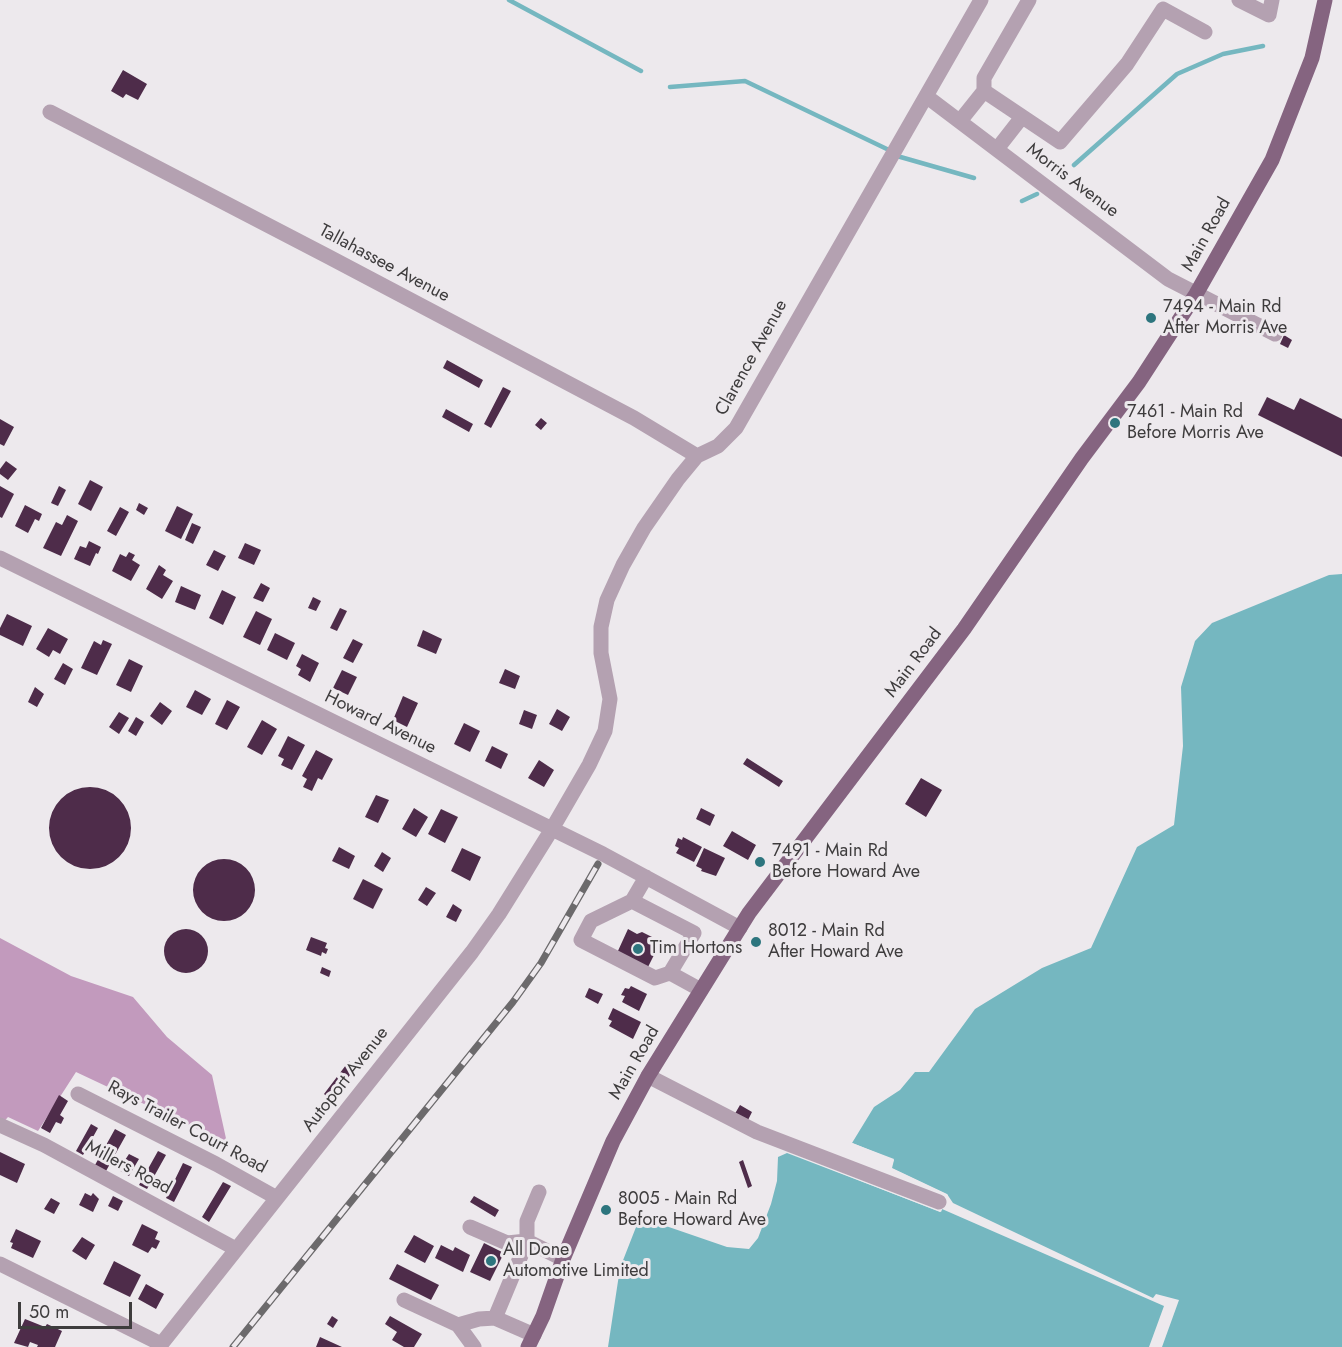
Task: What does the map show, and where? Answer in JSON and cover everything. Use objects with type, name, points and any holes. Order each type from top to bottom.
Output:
[{"type":"main road","name":"Main Road","points":[[531,1341],[613,1141],[648,1076],[740,928],[756,903],[964,629],[1082,458],[1138,382],[1196,294],[1272,160],[1312,58],[1325,0]]},
{"type":"street","name":"Clarence Avenue","points":[[552,829],[589,765],[605,731],[610,699],[600,635],[607,600],[623,565],[644,528],[678,479],[697,456],[718,447],[736,428],[981,0]]},
{"type":"street","points":[[960,121],[984,91],[984,78],[1029,0]]},
{"type":"street","points":[[1239,0],[1269,15],[1272,0]]},
{"type":"street","points":[[984,91],[1060,142],[1127,64],[1164,4],[1205,32]]},
{"type":"street","name":"Morris Avenue","points":[[926,96],[1168,279],[1275,334]]},
{"type":"street","name":"Tallahassee Avenue","points":[[50,112],[634,418],[697,456]]},
{"type":"street","points":[[997,149],[1022,117]]},
{"type":"street","name":"Howard Avenue","points":[[0,558],[552,829],[740,928]]},
{"type":"street","name":"Autoport Avenue","points":[[160,1346],[472,952],[499,914],[552,829]]},
{"type":"street","points":[[632,901],[694,933],[670,973],[655,978],[581,940],[591,921],[632,901],[646,877]]},
{"type":"street","points":[[670,973],[701,990]]},
{"type":"street","points":[[648,1076],[757,1132],[939,1202]]},
{"type":"street","name":"Rays Trailer Court Road","points":[[78,1094],[216,1164],[277,1198]]},
{"type":"street","name":"Millers Road","points":[[0,1125],[44,1145],[236,1249]]},
{"type":"street","points":[[495,1318],[526,1241],[527,1221],[539,1192]]},
{"type":"street","points":[[470,1227],[507,1243],[526,1241],[563,1259]]},
{"type":"street","points":[[0,1264],[160,1346]]},
{"type":"street","points":[[404,1300],[459,1325],[474,1347]]},
{"type":"street","points":[[459,1325],[479,1319],[495,1318],[531,1341]]},
{"type":"shaded area","points":[[0,938],[71,976],[133,997],[167,1037],[212,1075],[227,1143],[76,1072],[38,1131],[8,1117],[0,1126]]},
{"type":"water","points":[[1342,574],[1342,1347],[608,1347],[620,1268],[638,1222],[663,1225],[727,1247],[749,1249],[758,1238],[771,1204],[777,1181],[778,1157],[787,1153],[941,1212],[948,1195],[891,1168],[894,1159],[852,1143],[874,1107],[900,1090],[915,1072],[929,1072],[975,1009],[1042,968],[1091,948],[1137,847],[1174,825],[1183,746],[1181,687],[1195,641],[1212,623],[1329,575]]},
{"type":"pier","points":[[850,1142],[894,1160],[892,1168],[947,1194],[953,1203],[1153,1298],[1156,1294],[1179,1300],[1162,1347],[1149,1347],[1164,1306],[942,1209],[940,1212],[802,1158],[803,1156],[939,1208],[944,1196],[890,1170],[888,1167],[891,1161],[851,1146]]},
{"type":"building","points":[[123,70],[147,84],[138,100],[126,94],[123,98],[111,91]]},
{"type":"building","points":[[1284,335],[1292,340],[1288,348],[1280,344]]},
{"type":"building","points":[[447,360],[483,380],[479,388],[443,368]]},
{"type":"building","points":[[503,387],[511,391],[491,428],[484,424]]},
{"type":"building","points":[[1267,397],[1294,410],[1300,398],[1342,419],[1342,457],[1258,415]]},
{"type":"building","points":[[446,409],[473,424],[469,432],[442,417]]},
{"type":"building","points":[[541,418],[547,423],[541,430],[535,425]]},
{"type":"building","points":[[0,419],[14,427],[4,446],[0,444]]},
{"type":"building","points":[[6,461],[17,469],[8,480],[0,474],[0,469]]},
{"type":"building","points":[[90,480],[103,487],[91,511],[78,504]]},
{"type":"building","points":[[0,486],[14,494],[2,518],[0,517]]},
{"type":"building","points":[[59,486],[66,490],[58,506],[51,503]]},
{"type":"building","points":[[139,503],[148,508],[144,515],[136,510]]},
{"type":"building","points":[[25,505],[42,514],[39,521],[35,519],[28,533],[15,526]]},
{"type":"building","points":[[177,506],[193,514],[181,539],[165,531]]},
{"type":"building","points":[[120,507],[129,512],[116,536],[107,531]]},
{"type":"building","points":[[67,515],[78,521],[61,556],[43,548],[56,522],[62,525]]},
{"type":"building","points":[[192,523],[201,527],[193,544],[185,540]]},
{"type":"building","points":[[89,541],[101,547],[90,566],[74,559],[80,546],[86,548]]},
{"type":"building","points":[[245,543],[261,550],[254,565],[238,558]]},
{"type":"building","points":[[214,550],[226,556],[218,571],[206,565]]},
{"type":"building","points":[[129,552],[135,555],[132,560],[140,565],[131,581],[112,571],[120,554],[126,557]]},
{"type":"building","points":[[159,565],[166,570],[163,575],[173,581],[162,599],[146,589]]},
{"type":"building","points":[[261,583],[270,588],[263,602],[253,598]]},
{"type":"building","points":[[181,586],[201,595],[195,610],[175,602]]},
{"type":"building","points":[[222,590],[236,597],[223,625],[209,618]]},
{"type":"building","points":[[313,597],[321,601],[316,611],[308,608]]},
{"type":"building","points":[[340,608],[347,611],[337,631],[330,628]]},
{"type":"building","points":[[256,611],[272,619],[260,645],[243,637]]},
{"type":"building","points":[[7,614],[32,626],[23,646],[0,635],[0,628]]},
{"type":"building","points":[[48,628],[68,639],[60,654],[53,650],[49,657],[36,649]]},
{"type":"building","points":[[423,630],[442,639],[436,654],[417,646]]},
{"type":"building","points":[[275,633],[295,643],[287,660],[267,650]]},
{"type":"building","points":[[353,639],[363,644],[353,663],[343,658]]},
{"type":"building","points":[[103,640],[112,644],[97,675],[81,668],[94,641],[101,645]]},
{"type":"building","points":[[302,654],[319,663],[310,682],[298,675],[301,669],[296,666]]},
{"type":"building","points":[[129,659],[143,666],[131,692],[116,685]]},
{"type":"building","points":[[63,663],[73,669],[65,685],[54,679]]},
{"type":"building","points":[[505,669],[520,676],[515,689],[499,683]]},
{"type":"building","points":[[342,670],[357,677],[348,695],[333,688]]},
{"type":"building","points":[[35,687],[44,694],[37,707],[28,702]]},
{"type":"building","points":[[195,690],[211,699],[202,715],[186,707]]},
{"type":"building","points":[[403,696],[418,703],[407,727],[393,720]]},
{"type":"building","points":[[227,700],[240,707],[227,730],[215,724]]},
{"type":"building","points":[[160,702],[172,711],[162,725],[150,716]]},
{"type":"building","points":[[557,709],[570,717],[562,731],[549,724]]},
{"type":"building","points":[[524,710],[537,715],[532,729],[519,724]]},
{"type":"building","points":[[119,712],[129,718],[119,734],[109,727]]},
{"type":"building","points":[[136,717],[144,722],[136,736],[128,731]]},
{"type":"building","points":[[262,720],[277,729],[262,755],[247,747]]},
{"type":"building","points":[[464,723],[480,731],[470,752],[454,744]]},
{"type":"building","points":[[288,736],[305,745],[292,770],[281,765],[284,759],[278,756]]},
{"type":"building","points":[[492,746],[508,754],[501,769],[485,761]]},
{"type":"building","points":[[316,750],[333,759],[322,780],[318,778],[312,791],[303,787],[307,779],[302,776]]},
{"type":"building","points":[[747,758],[783,781],[779,787],[743,764]]},
{"type":"building","points":[[539,760],[554,770],[544,787],[528,778]]},
{"type":"building","points":[[921,778],[942,790],[926,817],[905,804]]},
{"type":"building","points":[[82,787],[98,787],[113,794],[124,805],[131,820],[128,844],[119,857],[98,869],[82,869],[67,862],[56,851],[49,836],[49,820],[56,805],[67,794]]},
{"type":"building","points":[[376,795],[389,800],[378,823],[365,817]]},
{"type":"building","points":[[414,808],[428,817],[416,837],[402,829]]},
{"type":"building","points":[[701,808],[715,815],[710,826],[696,819]]},
{"type":"building","points":[[441,809],[458,817],[445,843],[428,834]]},
{"type":"building","points":[[732,831],[756,845],[748,860],[723,846]]},
{"type":"building","points":[[683,837],[702,847],[694,862],[676,853],[679,848],[675,846],[678,838],[682,840]]},
{"type":"building","points":[[339,847],[355,856],[349,869],[332,861]]},
{"type":"building","points":[[462,848],[481,857],[470,881],[451,871]]},
{"type":"building","points":[[704,848],[725,858],[716,876],[701,871],[702,869],[696,866]]},
{"type":"building","points":[[382,852],[391,858],[383,872],[374,866]]},
{"type":"building","points":[[224,859],[236,861],[246,868],[253,878],[255,890],[253,902],[246,912],[236,919],[224,921],[212,919],[202,912],[195,902],[193,890],[195,878],[202,868],[212,861]]},
{"type":"building","points":[[363,879],[383,889],[373,909],[353,899]]},
{"type":"building","points":[[426,887],[436,893],[427,906],[418,900]]},
{"type":"building","points":[[453,904],[462,910],[456,922],[446,917]]},
{"type":"building","points":[[186,929],[195,930],[202,935],[207,942],[207,960],[202,967],[195,972],[186,973],[177,972],[170,967],[165,960],[164,951],[165,942],[170,935],[177,930]]},
{"type":"building","name":"Tim Hortons","points":[[628,929],[637,934],[642,932],[658,940],[659,945],[647,969],[617,953]]},
{"type":"building","points":[[311,937],[327,943],[326,954],[322,952],[321,956],[306,950]]},
{"type":"building","points":[[322,967],[331,971],[329,977],[320,973]]},
{"type":"building","points":[[631,986],[647,994],[639,1011],[622,1002],[625,996],[621,995],[625,988],[629,989]]},
{"type":"building","points":[[589,988],[603,994],[598,1004],[585,997]]},
{"type":"building","points":[[613,1008],[641,1022],[633,1039],[609,1026],[612,1021],[608,1019]]},
{"type":"building","points":[[349,1061],[356,1067],[331,1100],[324,1094]]},
{"type":"building","points":[[59,1095],[68,1101],[60,1115],[64,1118],[61,1124],[56,1122],[50,1133],[41,1128]]},
{"type":"building","points":[[740,1105],[752,1112],[746,1124],[733,1117]]},
{"type":"building","points":[[91,1124],[98,1128],[83,1155],[76,1151]]},
{"type":"building","points":[[115,1129],[126,1135],[106,1171],[95,1165]]},
{"type":"building","points":[[158,1151],[166,1155],[147,1189],[139,1185]]},
{"type":"building","points":[[0,1152],[25,1164],[17,1183],[0,1175]]},
{"type":"building","points":[[129,1154],[139,1159],[129,1176],[112,1166],[117,1159],[123,1163]]},
{"type":"building","points":[[743,1160],[752,1186],[748,1188],[739,1162]]},
{"type":"building","points":[[183,1163],[192,1167],[174,1202],[166,1198]]},
{"type":"building","points":[[223,1182],[231,1186],[209,1222],[202,1217]]},
{"type":"building","points":[[85,1193],[91,1196],[93,1193],[99,1199],[93,1212],[79,1205]]},
{"type":"building","points":[[113,1196],[123,1201],[118,1211],[108,1206]]},
{"type":"building","points":[[474,1196],[499,1210],[495,1217],[470,1202]]},
{"type":"building","points":[[51,1198],[60,1203],[54,1214],[44,1209]]},
{"type":"building","points":[[142,1224],[158,1232],[155,1239],[160,1241],[156,1249],[152,1247],[148,1253],[132,1245]]},
{"type":"building","points":[[16,1229],[41,1241],[33,1258],[11,1248],[13,1243],[10,1242]]},
{"type":"building","points":[[414,1235],[434,1246],[425,1263],[404,1252]]},
{"type":"building","points":[[82,1237],[95,1245],[86,1260],[72,1251]]},
{"type":"building","points":[[484,1243],[504,1253],[490,1281],[470,1272]]},
{"type":"building","points":[[441,1245],[453,1251],[455,1247],[470,1255],[463,1272],[435,1258]]},
{"type":"building","points":[[114,1261],[141,1275],[130,1297],[103,1284]]},
{"type":"building","points":[[397,1264],[439,1285],[431,1300],[389,1279]]},
{"type":"building","points":[[146,1284],[164,1294],[156,1309],[138,1299]]},
{"type":"building","points":[[332,1316],[338,1320],[333,1328],[327,1324]]},
{"type":"building","points":[[390,1316],[422,1334],[414,1347],[404,1347],[392,1340],[397,1332],[385,1324]]},
{"type":"building","points":[[25,1319],[45,1327],[47,1324],[62,1331],[55,1347],[37,1347],[38,1345],[30,1342],[28,1347],[14,1343]]},
{"type":"building","points":[[320,1337],[342,1347],[316,1347]]},
{"type":"waterway","points":[[509,0],[641,71]]},
{"type":"waterway","points":[[1074,165],[1177,74],[1223,54],[1263,46]]},
{"type":"waterway","points":[[670,87],[745,81],[891,151]]},
{"type":"waterway","points":[[897,156],[974,178]]},
{"type":"waterway","points":[[1022,201],[1037,194]]},
{"type":"railway","points":[[233,1347],[513,1002],[541,963],[598,864]]},
{"type":"place","name":"7494 - Main Rd After Morris Ave","points":[[1151,318]]},
{"type":"place","name":"7461 - Main Rd Before Morris Ave","points":[[1115,423]]},
{"type":"place","name":"7491 - Main Rd Before Howard Ave","points":[[760,862]]},
{"type":"place","name":"8012 - Main Rd After Howard Ave","points":[[756,942]]},
{"type":"place","name":"Tim Hortons","points":[[638,949]]},
{"type":"place","name":"8005 - Main Rd Before Howard Ave","points":[[606,1210]]},
{"type":"place","name":"All Done Automotive Limited","points":[[491,1261]]}]
